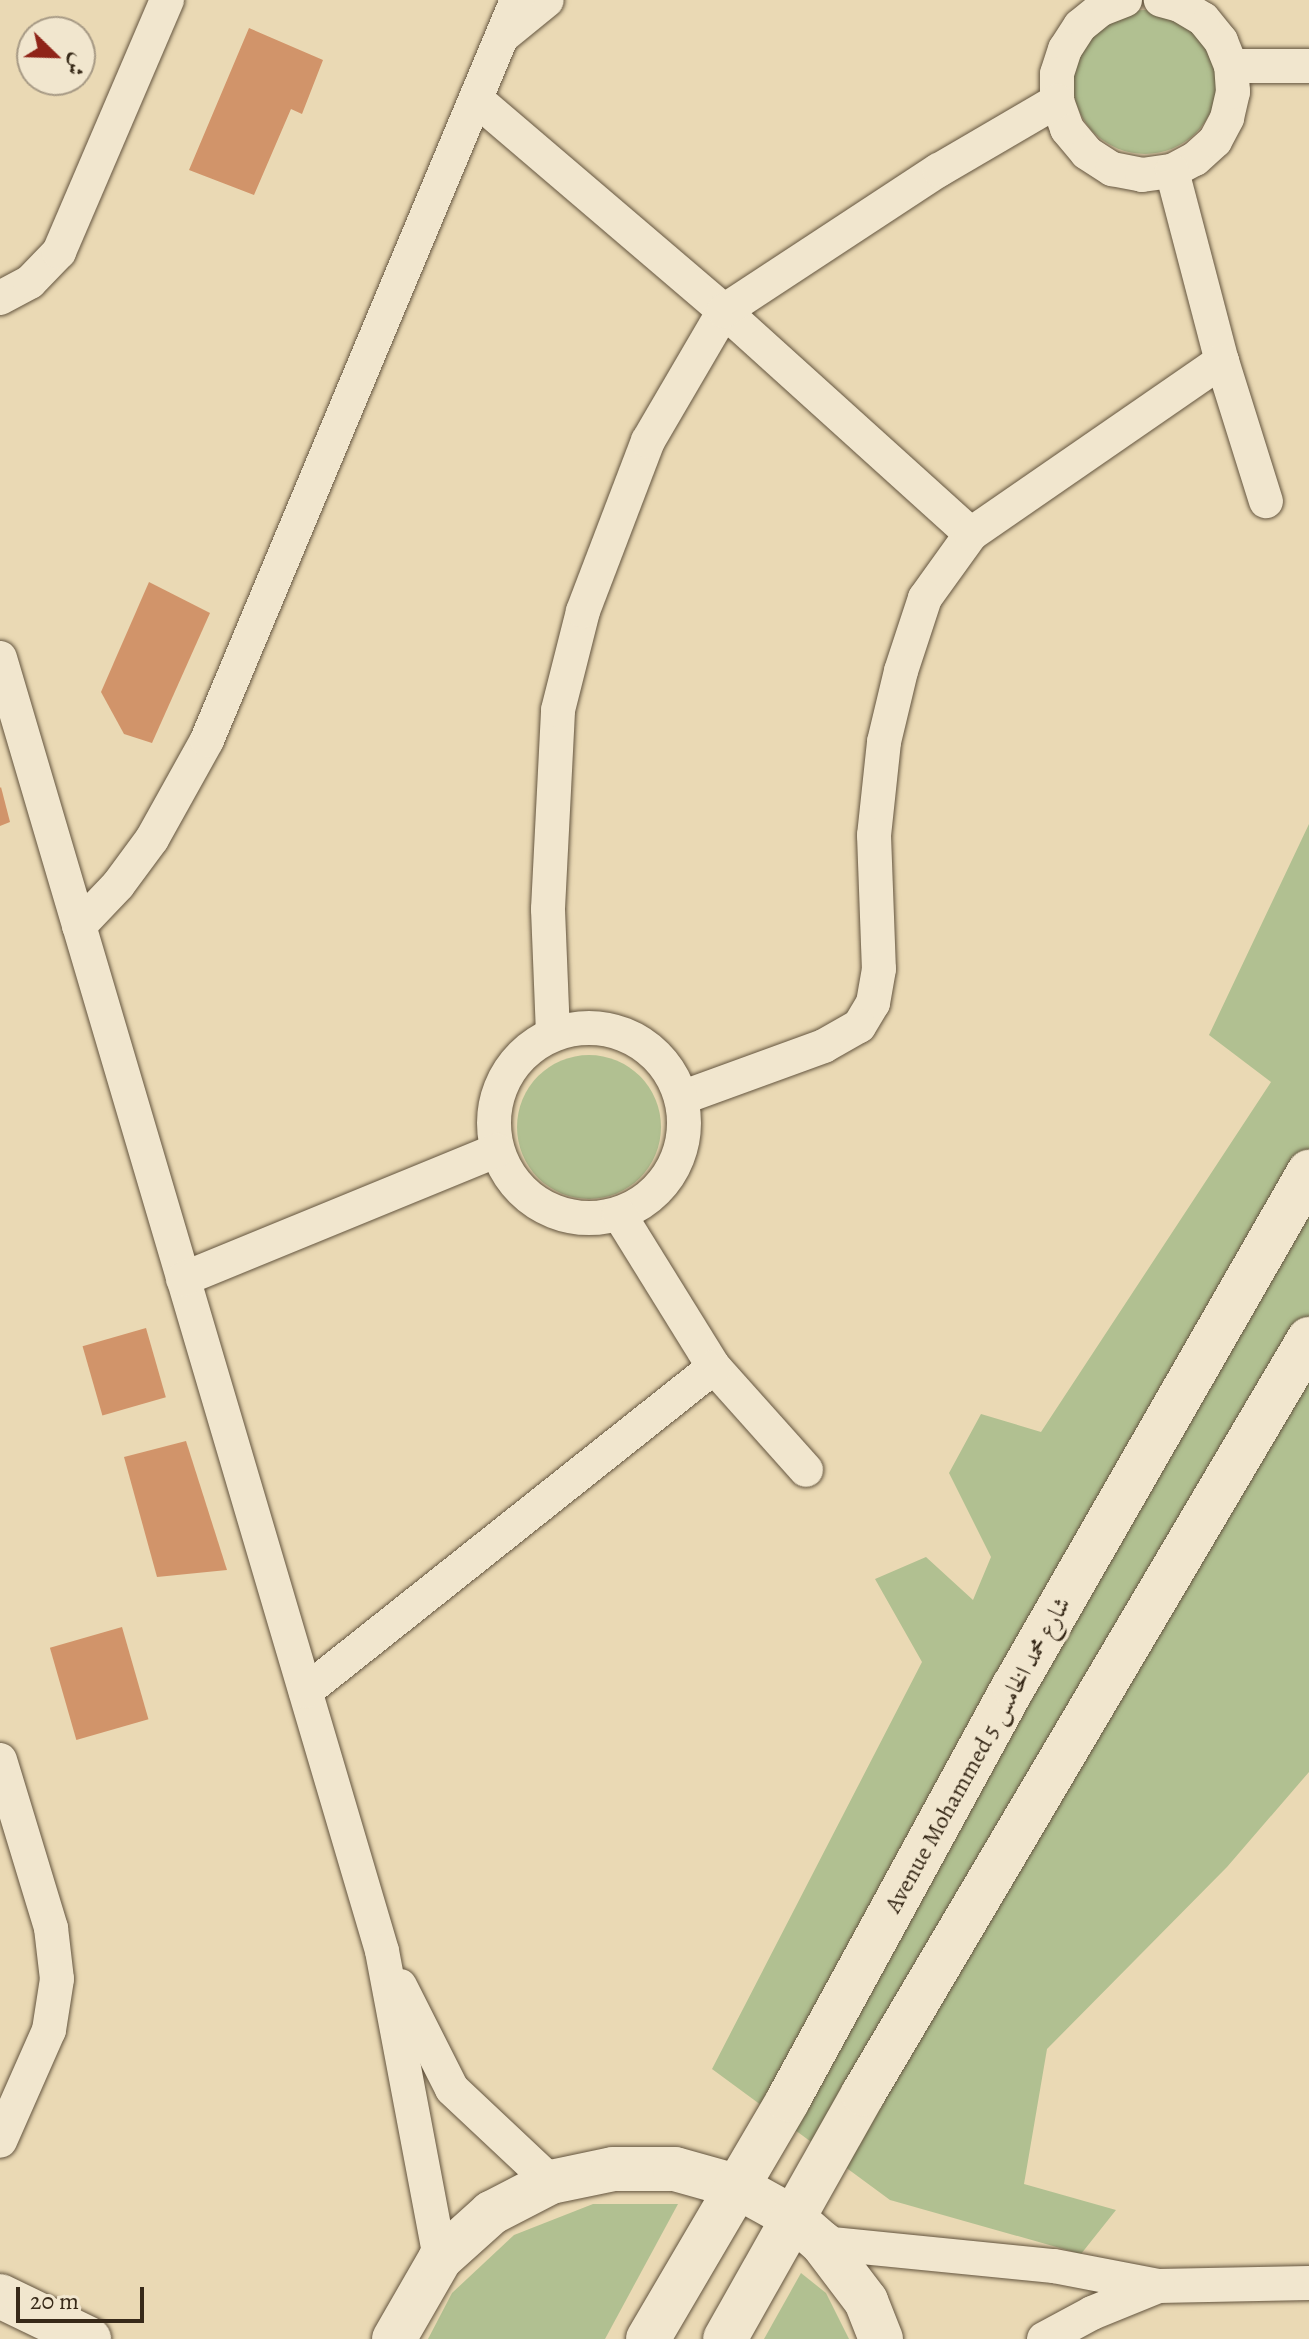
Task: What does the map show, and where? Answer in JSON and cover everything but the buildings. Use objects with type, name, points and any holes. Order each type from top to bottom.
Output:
[{"type":"main road","name":"Avenue Mohammed 5 شارع محمد الخامس","points":[[648,2339],[795,2088],[1021,1672],[1309,1172]]},
{"type":"main road","points":[[725,2339],[807,2230],[1309,1339]]},
{"type":"main road","points":[[394,2339],[440,2259],[491,2213],[551,2182],[613,2169],[675,2169],[736,2186],[807,2230],[866,2301],[881,2339]]},
{"type":"main road","points":[[0,2296],[89,2339]]},
{"type":"street","points":[[0,298],[30,282],[59,252],[167,0]]},
{"type":"street","points":[[79,926],[118,885],[152,839],[207,740],[517,0]]},
{"type":"street","points":[[501,38],[547,0]]},
{"type":"street","points":[[1125,0],[1101,9],[1080,26],[1065,49],[1057,74],[1057,101],[1067,129],[1087,153],[1112,169],[1142,175],[1172,171],[1195,159],[1215,141],[1227,118],[1233,92],[1231,66],[1221,41],[1203,19],[1180,5],[1161,0]]},
{"type":"street","points":[[1231,66],[1309,66]]},
{"type":"street","points":[[476,99],[724,311],[971,534]]},
{"type":"street","points":[[553,1034],[548,909],[558,710],[583,611],[648,441],[724,311],[939,170],[1057,101]]},
{"type":"street","points":[[1172,171],[1222,361],[1266,501]]},
{"type":"street","points":[[681,1098],[824,1046],[859,1026],[873,1003],[879,969],[874,835],[884,742],[901,671],[925,598],[971,534],[1222,361]]},
{"type":"street","points":[[0,658],[382,1951],[440,2259]]},
{"type":"street","points":[[584,1027],[605,1030],[645,1046],[668,1069],[681,1098],[684,1126],[678,1155],[665,1180],[645,1201],[619,1214],[589,1219],[559,1214],[545,1207],[532,1200],[510,1178],[497,1150],[493,1123],[497,1095],[510,1069],[529,1048],[553,1034],[584,1027]]},
{"type":"street","points":[[183,1279],[497,1150]]},
{"type":"street","points":[[619,1214],[714,1367],[806,1470]]},
{"type":"street","points":[[306,1691],[714,1367]]},
{"type":"street","points":[[0,1760],[16,1863],[56,1953],[55,2004],[39,2054],[0,2141]]},
{"type":"street","points":[[382,1951],[452,2089],[551,2182]]},
{"type":"street","points":[[807,2230],[1054,2266],[1158,2286],[1309,2283]]},
{"type":"street","points":[[1044,2339],[1092,2313],[1158,2286]]},
{"type":"green space","points":[[1145,10],[1172,16],[1196,31],[1211,55],[1217,82],[1211,109],[1196,133],[1172,148],[1145,154],[1118,148],[1094,133],[1079,109],[1073,82],[1079,55],[1094,31],[1118,16]]},
{"type":"green space","points":[[1309,824],[1309,1772],[1227,1867],[1047,2049],[1024,2184],[1116,2210],[1081,2254],[890,2200],[712,2069],[922,1662],[875,1579],[926,1557],[973,1600],[991,1557],[949,1473],[981,1414],[1041,1432],[1271,1082],[1209,1035]]},
{"type":"green space","points":[[589,1055],[617,1060],[640,1076],[656,1099],[661,1127],[656,1155],[640,1178],[617,1194],[589,1199],[561,1194],[538,1178],[522,1155],[517,1127],[522,1099],[538,1076],[561,1060]]},
{"type":"green space","points":[[593,2204],[678,2204],[605,2339],[428,2339],[452,2293],[514,2235]]},
{"type":"green space","points":[[801,2273],[826,2293],[849,2339],[764,2339]]}]
